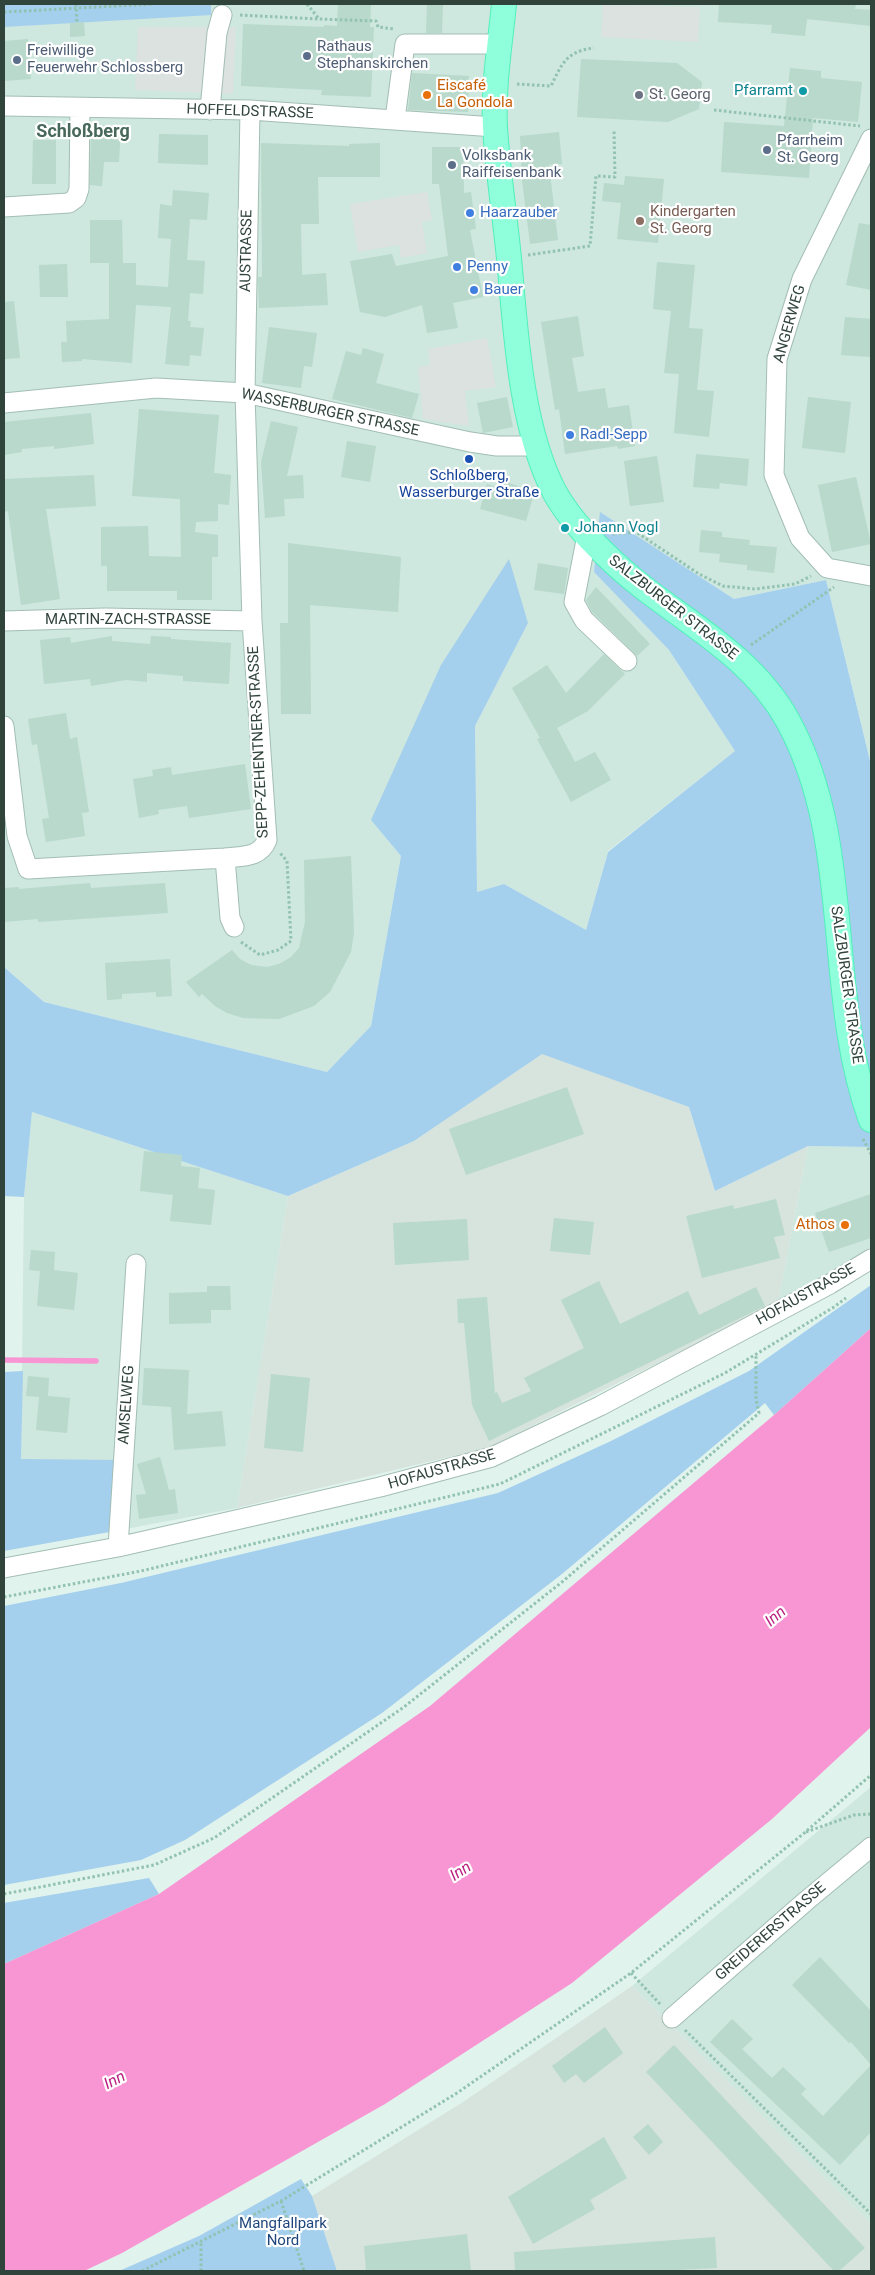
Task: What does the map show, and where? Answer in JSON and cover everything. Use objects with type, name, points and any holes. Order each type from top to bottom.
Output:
[{"type":"main road","name":"SALZBURGER STRASSE","points":[[504,4],[496,83],[495,127],[518,358],[537,446],[555,492],[587,535],[617,566],[737,657],[755,675],[787,720],[811,776],[821,814],[829,858],[850,1035],[866,1126]]},
{"type":"street","points":[[210,110],[217,33],[222,15]]},
{"type":"street","points":[[395,120],[404,44],[500,44]]},
{"type":"street","name":"HOFFELDSTRASSE","points":[[4,106],[250,110],[495,127]]},
{"type":"street","points":[[4,207],[69,203],[76,198],[80,189],[80,108]]},
{"type":"street","name":"AUSTRASSE","points":[[245,393],[250,110]]},
{"type":"street","name":"ANGERWEG","points":[[827,568],[800,538],[774,474],[777,359],[802,279],[867,133]]},
{"type":"street","name":"WASSERBURGER STRASSE","points":[[4,403],[156,388],[245,393],[470,442],[497,446],[537,446]]},
{"type":"street","name":"SEPP-ZEHENTNER-STRASSE","points":[[10,836],[28,869],[225,858],[256,854],[264,849],[267,840],[252,620],[245,393]]},
{"type":"street","points":[[587,535],[574,602],[584,620],[627,661]]},
{"type":"street","points":[[827,568],[871,576]]},
{"type":"street","name":"MARTIN-ZACH-STRASSE","points":[[4,621],[105,618],[252,620]]},
{"type":"street","points":[[4,726],[10,836]]},
{"type":"street","points":[[225,858],[230,918],[234,927]]},
{"type":"street","name":"HOFAUSTRASSE","points":[[4,1568],[118,1547],[380,1487],[492,1457],[609,1401],[830,1284],[871,1259]]},
{"type":"street","name":"AMSELWEG","points":[[118,1547],[136,1264]]},
{"type":"street","name":"GREIDERERSTRASSE","points":[[672,2018],[806,1901],[871,1848]]},
{"type":"path","points":[[4,12],[76,6],[154,4]]},
{"type":"path","points":[[307,4],[319,19]]},
{"type":"path","points":[[76,6],[77,23]]},
{"type":"path","points":[[222,15],[376,21],[378,27],[406,30],[404,44]]},
{"type":"path","points":[[496,83],[551,86],[568,56],[580,50],[594,48]]},
{"type":"path","points":[[714,110],[867,133]]},
{"type":"path","points":[[509,257],[590,246],[596,176],[615,176],[614,129]]},
{"type":"path","points":[[587,535],[636,532],[699,574],[722,586],[755,589],[795,584],[827,568]]},
{"type":"path","points":[[749,646],[837,585]]},
{"type":"path","points":[[234,927],[242,945],[260,954],[278,950],[291,941],[287,861],[267,840]]},
{"type":"path","points":[[866,1126],[871,1154]]},
{"type":"path","points":[[4,1894],[154,1865],[214,1838],[404,1707],[562,1582],[759,1413],[756,1399],[756,1354]]},
{"type":"path","points":[[142,2271],[281,2201],[457,2093],[631,1973],[803,1834],[871,1775]]},
{"type":"path","points":[[803,1834],[854,1816],[871,1814]]},
{"type":"path","points":[[631,1973],[647,1990]]},
{"type":"path","points":[[672,2018],[871,2214]]},
{"type":"path","points":[[281,2201],[304,2271]]},
{"type":"path","points":[[201,2242],[201,2271]]},
{"type":"shaded area","points":[[4,4],[871,4],[871,765],[826,580],[734,599],[601,513],[594,572],[669,650],[735,751],[608,851],[586,930],[504,884],[477,892],[475,726],[528,623],[371,820],[401,856],[371,1026],[327,1072],[44,1002],[4,967]]},
{"type":"shaded area","name":"St. Georg","points":[[603,4],[700,7],[698,42],[601,37]]},
{"type":"shaded area","points":[[138,27],[236,27],[233,94],[135,90]]},
{"type":"shaded area","points":[[427,192],[432,220],[422,222],[427,253],[401,258],[399,245],[358,252],[350,204]]},
{"type":"shaded area","points":[[487,338],[496,387],[465,391],[469,426],[423,419],[418,367],[430,365],[428,349]]},
{"type":"shaded area","points":[[542,1053],[689,1107],[715,1191],[808,1146],[778,1303],[490,1447],[237,1508],[288,1196],[414,1141]]},
{"type":"shaded area","points":[[32,1112],[288,1196],[237,1508],[115,1531],[21,1459],[24,1197]]},
{"type":"shaded area","points":[[808,1146],[871,1147],[871,1254],[778,1303]]},
{"type":"shaded area","points":[[871,1787],[871,2224],[632,1986]]},
{"type":"shaded area","points":[[632,1986],[871,2224],[871,2271],[337,2271],[312,2196],[463,2102]]},
{"type":"green space","points":[[4,4],[211,4],[211,15],[4,27]]},
{"type":"green space","points":[[600,512],[734,599],[826,580],[871,765],[871,1147],[808,1146],[715,1191],[689,1107],[542,1054],[414,1141],[288,1196],[32,1112],[24,1197],[4,1196],[4,967],[44,1002],[327,1072],[371,1026],[401,856],[371,820],[441,665],[509,559],[528,623],[475,726],[477,892],[504,884],[586,930],[608,852],[735,751],[669,650],[594,572]]},
{"type":"green space","points":[[871,1285],[871,1328],[774,1415],[765,1403],[562,1574],[382,1713],[185,1840],[141,1860],[4,1885],[4,1606],[121,1583],[498,1493],[611,1441],[749,1371]]},
{"type":"green space","points":[[23,1371],[21,1459],[117,1460],[115,1531],[4,1551],[4,1372]]},
{"type":"green space","points":[[149,1878],[159,1894],[4,1964],[4,1903]]},
{"type":"green space","name":"Mangfallpark Nord","points":[[301,2179],[312,2196],[337,2271],[119,2271],[199,2236]]},
{"type":"water","name":"Inn","points":[[871,1328],[871,1727],[772,1819],[572,1983],[385,2104],[122,2253],[84,2271],[4,2271],[4,1964],[159,1894],[430,1706],[774,1415]]},
{"type":"building","name":"Rathaus Stephanskirchen","points":[[338,4],[371,4],[370,27],[374,27],[371,97],[321,95],[322,90],[241,86],[243,24],[337,26]]},
{"type":"building","points":[[427,4],[443,4],[442,33],[426,33]]},
{"type":"building","points":[[719,4],[856,4],[855,9],[871,10],[871,26],[807,19],[805,36],[771,33],[772,25],[718,22]]},
{"type":"building","points":[[84,22],[85,36],[70,37],[70,23]]},
{"type":"building","name":"Freiwillige Feuerwehr Schlossberg","points":[[28,39],[31,79],[4,81],[4,41]]},
{"type":"building","name":"St. Georg","points":[[581,59],[677,63],[702,82],[699,109],[668,122],[577,117]]},
{"type":"building","points":[[790,68],[821,71],[821,78],[862,82],[858,122],[813,118],[809,178],[721,172],[724,122],[784,126]]},
{"type":"building","points":[[412,73],[469,76],[468,112],[408,110]]},
{"type":"building","points":[[91,125],[121,126],[119,162],[104,162],[102,186],[90,185]]},
{"type":"building","points":[[559,132],[562,164],[549,165],[558,240],[530,244],[522,180],[520,136]]},
{"type":"building","points":[[159,134],[208,135],[208,165],[158,163]]},
{"type":"building","points":[[33,140],[56,140],[56,184],[32,184]]},
{"type":"building","points":[[261,143],[349,146],[349,144],[380,143],[380,177],[318,177],[319,224],[301,224],[302,275],[326,273],[328,305],[259,308],[258,277],[262,277]]},
{"type":"building","points":[[432,147],[463,147],[464,193],[471,192],[476,229],[470,230],[483,297],[453,303],[458,328],[427,333],[422,305],[385,317],[360,312],[350,261],[392,254],[396,266],[448,256],[439,184],[432,184]]},
{"type":"building","name":"Kindergarten St. Georg","points":[[625,176],[664,179],[658,243],[617,239],[621,203],[602,201],[604,183],[624,185]]},
{"type":"building","points":[[173,190],[209,193],[207,220],[190,219],[187,260],[205,261],[203,294],[190,293],[188,321],[191,321],[190,327],[204,328],[201,356],[190,355],[189,366],[165,364],[171,307],[136,305],[132,363],[82,359],[82,361],[62,362],[61,342],[67,342],[66,321],[109,319],[109,263],[136,263],[136,285],[168,287],[171,239],[158,238],[160,204],[172,206]]},
{"type":"building","points":[[90,220],[122,220],[123,263],[90,263]]},
{"type":"building","points":[[859,223],[871,225],[871,290],[846,285]]},
{"type":"building","points":[[657,262],[695,265],[689,328],[703,329],[697,390],[714,391],[709,437],[674,433],[679,374],[664,373],[671,311],[653,309]]},
{"type":"building","points":[[67,264],[68,297],[40,297],[39,265]]},
{"type":"building","points":[[14,301],[20,358],[4,359],[4,302]]},
{"type":"building","points":[[578,316],[584,356],[572,358],[578,392],[605,388],[608,408],[629,405],[635,446],[618,449],[617,446],[565,454],[559,409],[555,410],[541,322]]},
{"type":"building","points":[[845,317],[871,319],[871,357],[841,355]]},
{"type":"building","points":[[269,327],[317,333],[312,367],[304,366],[301,388],[262,383]]},
{"type":"building","points":[[363,348],[384,354],[376,383],[419,394],[412,418],[332,399],[346,351],[361,355]]},
{"type":"building","points":[[507,397],[513,427],[483,433],[477,403]]},
{"type":"building","points":[[808,397],[851,402],[845,453],[802,448]]},
{"type":"building","points":[[139,409],[219,415],[214,473],[231,475],[229,505],[218,504],[218,521],[196,522],[195,532],[218,535],[218,557],[212,557],[212,600],[177,600],[177,591],[107,591],[107,566],[101,566],[101,527],[148,526],[149,556],[181,557],[180,499],[132,496]]},
{"type":"building","points":[[91,413],[94,444],[54,449],[54,446],[22,449],[22,452],[4,455],[4,422]]},
{"type":"building","points":[[271,421],[298,427],[287,476],[303,475],[304,498],[284,499],[285,516],[265,518],[261,462]]},
{"type":"building","points":[[347,441],[376,446],[370,482],[341,477]]},
{"type":"building","points":[[696,454],[749,459],[747,486],[720,483],[719,489],[693,487]]},
{"type":"building","points":[[657,456],[664,502],[630,506],[624,461]]},
{"type":"building","points":[[94,475],[96,506],[46,509],[60,599],[21,605],[8,511],[4,512],[4,479]]},
{"type":"building","points":[[856,477],[871,544],[832,552],[818,485]]},
{"type":"building","points":[[503,481],[521,487],[520,493],[533,497],[526,521],[480,509],[487,484],[501,488]]},
{"type":"building","points":[[701,530],[722,532],[722,537],[750,540],[749,545],[777,547],[774,573],[747,570],[747,565],[719,562],[720,554],[699,552]]},
{"type":"building","points":[[288,543],[401,557],[398,612],[310,605],[311,714],[281,714],[280,623],[288,623]]},
{"type":"building","points":[[538,563],[568,568],[564,594],[534,590]]},
{"type":"building","points":[[596,587],[650,644],[637,656],[592,612],[586,600]]},
{"type":"building","points":[[112,636],[112,641],[150,644],[151,636],[231,643],[229,684],[183,681],[183,676],[147,673],[147,682],[126,680],[91,686],[90,679],[44,684],[40,640],[70,637],[71,643]]},
{"type":"building","points":[[604,654],[625,674],[588,711],[557,728],[575,762],[595,752],[611,780],[571,802],[537,739],[540,738],[512,688],[547,665],[566,693]]},
{"type":"building","points":[[66,713],[70,739],[77,737],[89,812],[82,813],[85,836],[46,842],[42,819],[49,818],[37,744],[32,745],[28,719]]},
{"type":"building","points":[[245,764],[251,809],[189,818],[187,806],[158,810],[159,814],[139,818],[133,779],[153,776],[152,770],[171,767],[172,775]]},
{"type":"building","points":[[351,856],[354,933],[351,952],[330,992],[314,1006],[279,1019],[243,1018],[227,1013],[215,1006],[202,994],[199,997],[186,982],[232,950],[240,959],[251,965],[267,967],[279,964],[291,957],[299,948],[305,922],[304,860]]},
{"type":"building","points":[[90,883],[91,888],[165,883],[168,913],[38,922],[38,919],[4,922],[4,888],[19,887],[19,889]]},
{"type":"building","points":[[170,959],[172,996],[156,997],[156,992],[122,994],[122,999],[107,1000],[105,963]]},
{"type":"building","points":[[567,1087],[584,1134],[466,1175],[449,1129]]},
{"type":"building","points":[[144,1151],[182,1155],[181,1166],[200,1168],[198,1188],[215,1190],[211,1225],[170,1221],[173,1195],[140,1191]]},
{"type":"building","name":"Athos","points":[[871,1194],[871,1238],[829,1252],[815,1213]]},
{"type":"building","points":[[776,1199],[785,1235],[774,1237],[780,1258],[702,1278],[686,1216],[733,1205],[734,1209]]},
{"type":"building","points":[[554,1218],[594,1222],[590,1255],[550,1251]]},
{"type":"building","points":[[467,1219],[469,1260],[395,1265],[393,1223]]},
{"type":"building","points":[[31,1250],[55,1252],[54,1270],[78,1273],[74,1310],[37,1306],[40,1271],[29,1270]]},
{"type":"building","points":[[599,1281],[620,1324],[688,1291],[699,1315],[756,1287],[765,1306],[489,1441],[472,1405],[464,1323],[458,1323],[457,1299],[487,1297],[495,1393],[497,1392],[502,1403],[531,1391],[524,1378],[584,1348],[561,1300]]},
{"type":"building","points":[[207,1286],[230,1286],[231,1310],[211,1310],[211,1323],[169,1324],[169,1293],[207,1292]]},
{"type":"building","points":[[144,1368],[189,1370],[187,1414],[222,1411],[226,1446],[174,1450],[171,1407],[142,1405]]},
{"type":"building","points":[[271,1374],[310,1378],[303,1452],[264,1448]]},
{"type":"building","points":[[28,1376],[49,1378],[48,1396],[70,1398],[67,1433],[36,1430],[39,1397],[26,1396]]},
{"type":"building","points":[[160,1457],[169,1490],[175,1489],[178,1513],[139,1519],[136,1495],[146,1494],[137,1464]]},
{"type":"building","points":[[820,1957],[871,2011],[871,2065],[851,2042],[849,2043],[792,1985]]},
{"type":"building","points":[[732,2019],[753,2039],[742,2049],[772,2078],[783,2067],[806,2089],[801,2094],[823,2116],[871,2065],[871,2132],[840,2165],[710,2042]]},
{"type":"building","points":[[605,2027],[623,2053],[584,2083],[576,2074],[564,2083],[552,2066]]},
{"type":"building","points":[[674,2045],[865,2248],[839,2271],[834,2271],[646,2072]]},
{"type":"building","points":[[648,2124],[663,2142],[649,2155],[633,2137]]},
{"type":"building","points":[[604,2137],[627,2178],[590,2200],[595,2209],[533,2244],[508,2197]]},
{"type":"building","points":[[467,2234],[471,2271],[366,2271],[364,2246]]},
{"type":"building","points":[[715,2237],[717,2268],[656,2271],[515,2271],[514,2252]]},
{"type":"waterway","points":[[4,1360],[96,1361]]},
{"type":"place","name":"Rathaus Stephanskirchen","points":[[307,56]]},
{"type":"place","name":"Freiwillige Feuerwehr Schlossberg","points":[[17,60]]},
{"type":"place","name":"Pfarramt","points":[[803,91]]},
{"type":"place","name":"Eiscafé La Gondola","points":[[427,95]]},
{"type":"place","name":"St. Georg","points":[[639,95]]},
{"type":"place","name":"Pfarrheim St. Georg","points":[[767,150]]},
{"type":"place","name":"Volksbank Raiffeisenbank","points":[[452,165]]},
{"type":"place","name":"Haarzauber","points":[[470,213]]},
{"type":"place","name":"Kindergarten St. Georg","points":[[640,221]]},
{"type":"place","name":"Penny","points":[[457,267]]},
{"type":"place","name":"Bauer","points":[[474,290]]},
{"type":"place","name":"Radl-Sepp","points":[[570,435]]},
{"type":"place","name":"Schloßberg, Wasserburger Straße","points":[[469,459]]},
{"type":"place","name":"Johann Vogl","points":[[565,528]]},
{"type":"place","name":"Athos","points":[[845,1225]]},
{"type":"district","name":"Schloßberg","points":[[83,132]]}]
